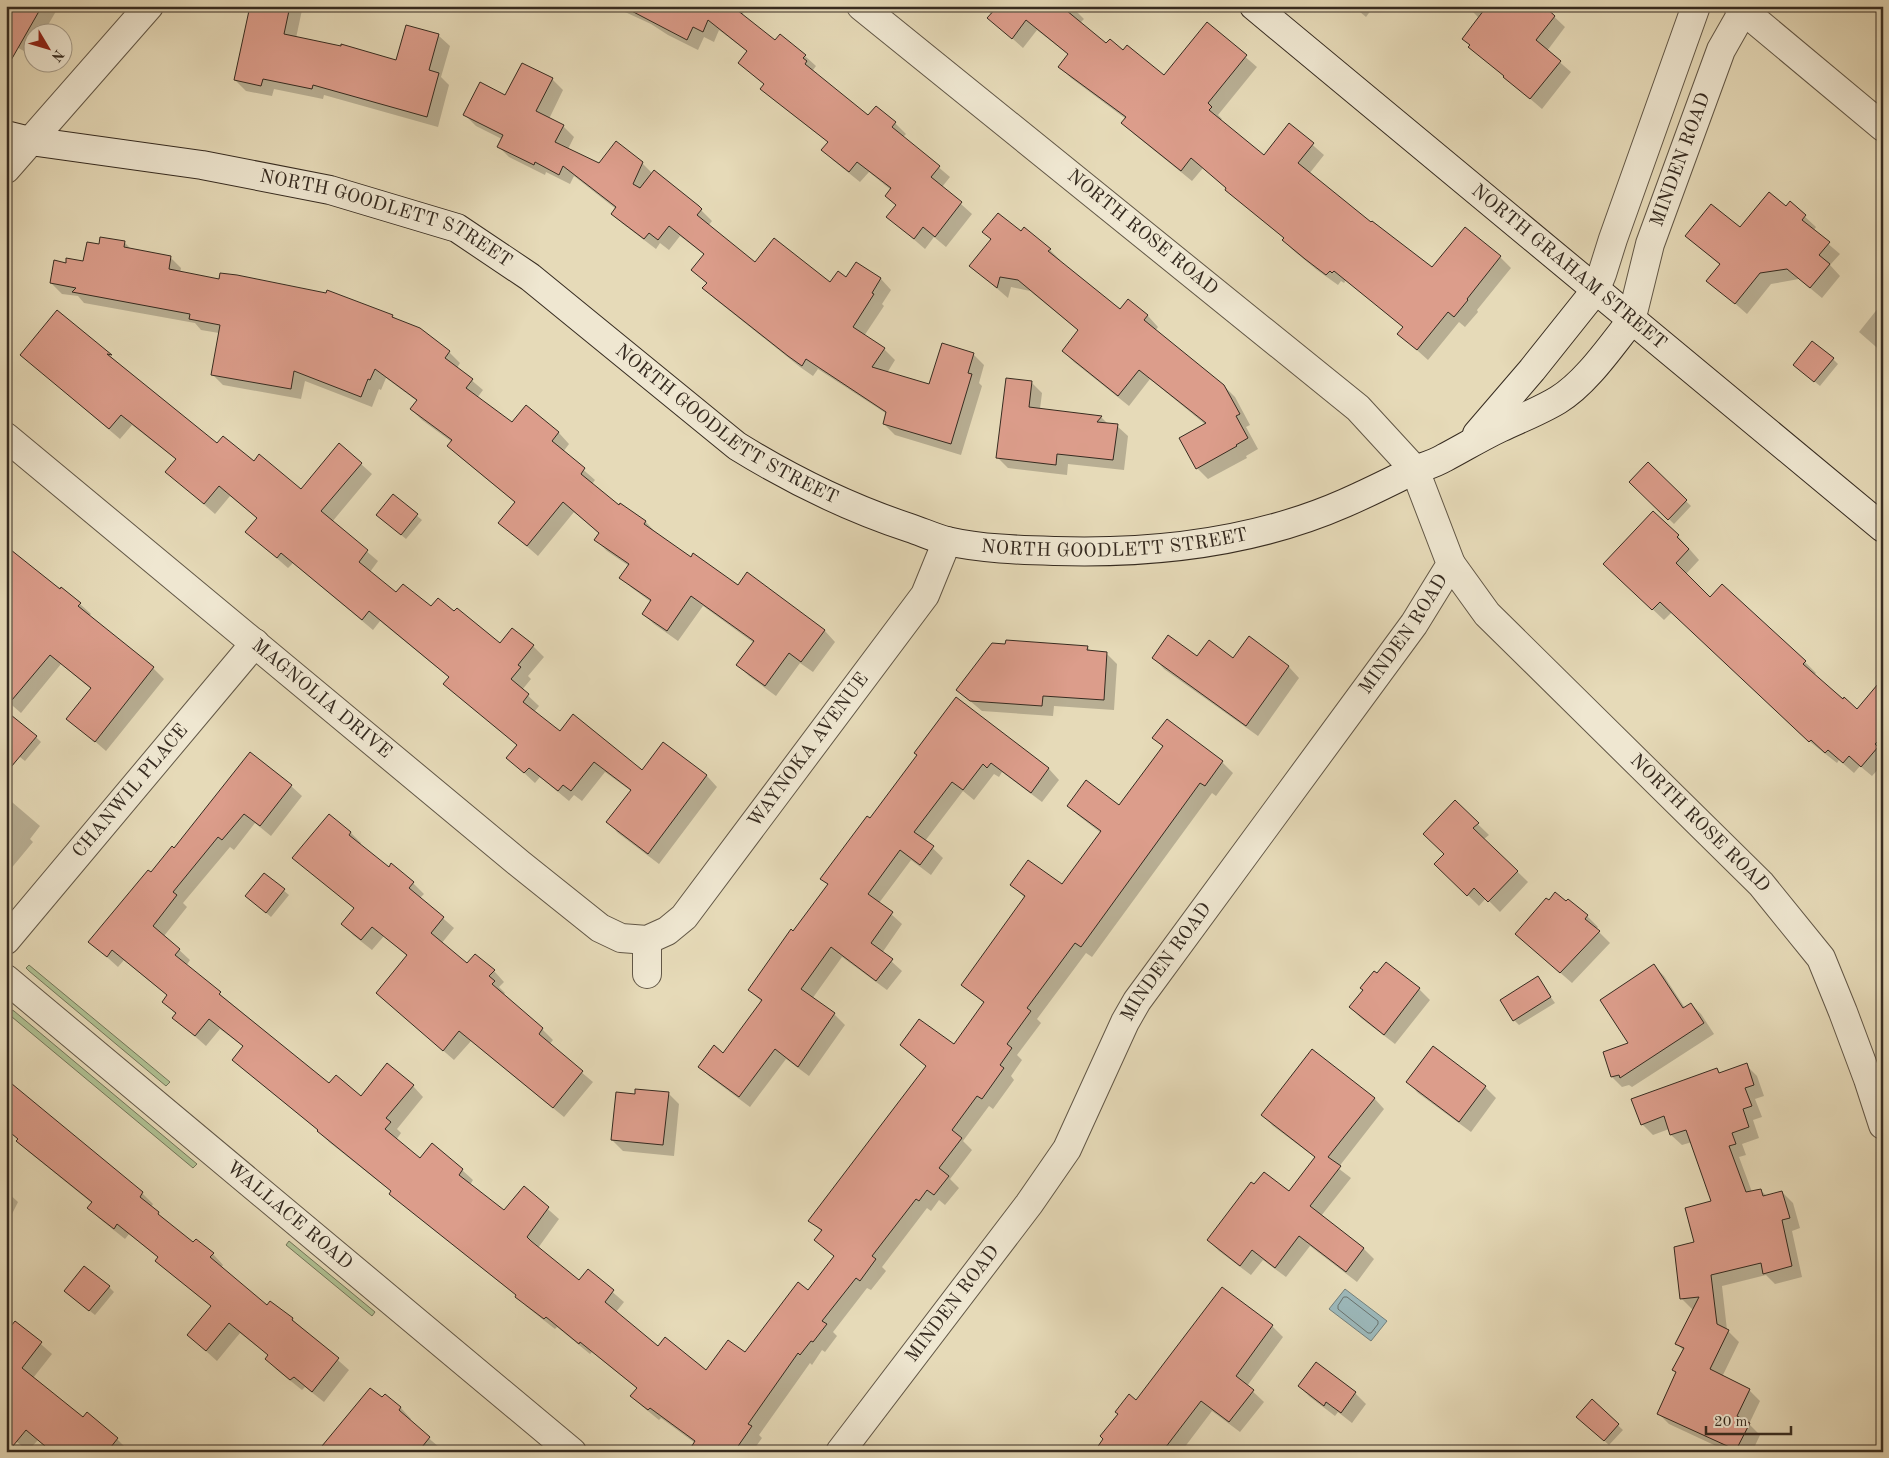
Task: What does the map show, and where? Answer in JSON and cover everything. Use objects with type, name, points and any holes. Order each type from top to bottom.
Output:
[{"type":"street","points":[[6,169],[18,138],[149,6]]},
{"type":"street","name":"NORTH ROSE ROAD","points":[[861,6],[1358,408],[1415,470]]},
{"type":"street","name":"NORTH GRAHAM STREET","points":[[1254,6],[1595,291],[1883,528]]},
{"type":"street","name":"MINDEN ROAD","points":[[1595,291],[1696,6]]},
{"type":"street","points":[[1742,8],[1883,127]]},
{"type":"street","name":"MINDEN ROAD","points":[[1632,321],[1650,244],[1721,50],[1742,8]]},
{"type":"street","name":"NORTH GOODLETT STREET","points":[[18,138],[202,165],[330,190],[458,228],[530,277],[672,394],[744,450],[772,468],[818,492],[886,520],[947,541],[992,547],[1105,553],[1159,550],[1204,544],[1290,523],[1343,504],[1415,470],[1442,460],[1470,443],[1559,400],[1588,374],[1632,321]]},
{"type":"street","name":"NORTH GOODLETT STREET","points":[[1470,443],[1532,370],[1595,291]]},
{"type":"street","name":"MAGNOLIA DRIVE","points":[[6,438],[520,864],[600,928],[621,938],[647,940]]},
{"type":"street","name":"MINDEN ROAD","points":[[840,1452],[1029,1204],[1066,1149],[1125,1022],[1137,1001],[1414,624],[1451,564],[1415,470]]},
{"type":"street","name":"WAYNOKA AVENUE","points":[[647,940],[667,931],[684,917],[925,595],[947,541]]},
{"type":"street","name":"NORTH ROSE ROAD","points":[[1451,564],[1487,614],[1761,884],[1820,958],[1843,1012],[1883,1125]]},
{"type":"street","name":"CHANWIL PLACE","points":[[6,940],[255,643]]},
{"type":"street","points":[[647,940],[647,974]]},
{"type":"street","name":"WALLACE ROAD","points":[[6,979],[572,1452]]},
{"type":"green space","points":[[29,965],[170,1082],[166,1086],[29,971],[26,968]]},
{"type":"green space","points":[[6,1007],[14,1011],[197,1164],[193,1168],[6,1012]]},
{"type":"green space","points":[[289,1241],[375,1312],[372,1316],[286,1245]]},
{"type":"water","points":[[1345,1289],[1387,1321],[1371,1341],[1329,1309]]},
{"type":"building","points":[[6,6],[42,6],[33,22],[22,22],[22,41],[6,69]]},
{"type":"building","points":[[250,6],[290,6],[284,34],[341,46],[341,44],[396,60],[406,25],[439,34],[429,70],[439,73],[427,117],[313,85],[312,89],[263,79],[261,86],[234,80]]},
{"type":"building","points":[[622,6],[732,6],[775,40],[780,34],[806,55],[803,58],[807,61],[805,64],[868,115],[876,106],[896,122],[892,127],[940,166],[931,177],[962,202],[935,237],[923,227],[914,239],[886,217],[896,205],[885,196],[891,188],[857,162],[849,172],[821,150],[828,142],[760,89],[764,84],[738,63],[747,51],[708,20],[703,32],[693,27],[687,40]]},
{"type":"building","points":[[998,6],[1061,6],[1106,43],[1110,39],[1123,50],[1127,45],[1164,75],[1207,22],[1247,55],[1208,103],[1212,107],[1209,110],[1264,155],[1289,123],[1314,143],[1298,163],[1371,222],[1432,267],[1465,227],[1501,256],[1454,317],[1448,312],[1417,350],[1397,334],[1403,327],[1334,271],[1332,273],[1330,271],[1326,275],[1305,259],[1282,240],[1284,238],[1225,190],[1226,188],[1191,158],[1181,171],[1121,123],[1126,117],[1058,67],[1068,54],[1026,20],[1012,39],[987,18]]},
{"type":"building","points":[[1487,6],[1544,6],[1555,16],[1536,40],[1561,61],[1530,99],[1468,47],[1470,45],[1462,39]]},
{"type":"building","points":[[522,63],[553,78],[536,111],[564,125],[555,142],[599,163],[616,141],[643,162],[633,184],[640,188],[654,170],[702,209],[697,215],[755,262],[774,238],[830,282],[838,271],[846,277],[856,262],[881,278],[872,293],[874,294],[853,327],[885,348],[872,367],[929,384],[942,343],[974,353],[968,373],[972,374],[951,444],[883,424],[886,412],[806,359],[802,366],[788,356],[702,288],[707,283],[691,270],[704,254],[669,226],[658,240],[649,233],[644,239],[611,214],[616,207],[563,166],[559,175],[535,162],[534,165],[497,147],[503,135],[463,115],[480,82],[505,95]]},
{"type":"building","points":[[1769,192],[1786,206],[1790,201],[1806,215],[1802,220],[1830,242],[1819,255],[1830,264],[1810,288],[1787,269],[1760,273],[1735,304],[1706,281],[1720,264],[1685,236],[1711,204],[1740,227]]},
{"type":"building","points":[[998,213],[1021,231],[1024,227],[1051,249],[1048,251],[1120,309],[1128,299],[1148,315],[1144,320],[1224,385],[1240,414],[1236,416],[1248,438],[1196,469],[1179,438],[1206,423],[1139,370],[1118,396],[1062,351],[1078,330],[1018,280],[1000,277],[997,288],[969,266],[991,239],[982,232]]},
{"type":"building","points":[[100,237],[125,241],[124,247],[171,256],[169,269],[219,279],[220,273],[326,293],[327,290],[393,315],[392,317],[420,328],[450,351],[445,358],[473,379],[466,388],[512,422],[526,405],[559,432],[552,441],[585,468],[581,474],[619,505],[620,503],[646,521],[644,524],[691,557],[693,553],[738,585],[747,572],[825,630],[801,662],[789,653],[765,686],[736,665],[754,641],[691,596],[667,631],[642,614],[651,600],[619,578],[629,564],[594,540],[599,533],[563,502],[527,546],[498,523],[515,502],[447,446],[452,440],[410,409],[417,400],[375,369],[370,380],[368,379],[361,397],[294,371],[291,389],[211,375],[220,325],[189,319],[190,314],[72,292],[76,288],[50,283],[54,260],[66,263],[66,258],[83,261],[87,242],[99,244]]},
{"type":"building","points":[[57,310],[112,355],[107,354],[217,443],[223,436],[254,461],[259,454],[301,489],[339,443],[362,463],[321,511],[368,550],[359,562],[396,592],[403,584],[431,606],[438,598],[454,611],[457,608],[500,643],[512,628],[534,645],[518,665],[521,667],[511,679],[529,694],[523,702],[560,731],[573,714],[642,770],[663,742],[707,775],[648,854],[606,822],[631,790],[594,762],[571,791],[563,785],[558,791],[529,768],[524,773],[506,758],[517,745],[443,684],[449,677],[369,611],[362,620],[281,553],[277,558],[245,532],[257,518],[219,486],[204,504],[165,472],[176,459],[121,415],[109,429],[20,355]]},
{"type":"building","points":[[1812,341],[1834,358],[1814,382],[1793,365]]},
{"type":"building","points":[[1006,378],[1032,381],[1029,407],[1102,416],[1097,422],[1118,424],[1113,460],[1057,454],[1056,465],[996,458]]},
{"type":"building","points":[[1648,462],[1687,500],[1668,520],[1629,482]]},
{"type":"building","points":[[393,494],[418,514],[401,535],[376,515]]},
{"type":"building","points":[[1653,511],[1679,535],[1677,537],[1689,549],[1676,563],[1710,597],[1722,584],[1806,661],[1803,664],[1843,699],[1844,697],[1857,709],[1883,678],[1883,736],[1875,744],[1878,747],[1861,767],[1849,756],[1843,763],[1828,750],[1825,753],[1811,740],[1809,742],[1660,602],[1652,610],[1603,564]]},
{"type":"building","points":[[6,546],[60,589],[61,587],[81,603],[78,606],[154,667],[95,742],[66,719],[91,688],[50,655],[6,707]]},
{"type":"building","points":[[1168,635],[1197,656],[1209,640],[1233,658],[1249,636],[1289,666],[1246,726],[1152,658]]},
{"type":"building","points":[[1006,640],[1088,646],[1087,650],[1107,652],[1104,700],[1043,696],[1042,706],[970,701],[956,690],[992,643],[1005,644]]},
{"type":"building","points":[[956,697],[1049,768],[1031,793],[991,763],[987,768],[983,764],[963,790],[952,782],[914,832],[934,846],[920,865],[900,850],[868,894],[893,912],[871,943],[893,959],[876,981],[831,947],[801,989],[835,1013],[798,1067],[775,1049],[739,1097],[698,1067],[714,1045],[723,1053],[762,1000],[748,990],[791,929],[793,931],[828,884],[820,879],[867,816],[870,818],[917,755],[914,753]]},
{"type":"building","points":[[6,711],[37,736],[6,773]]},
{"type":"building","points":[[1167,719],[1223,761],[1205,786],[1200,783],[1081,947],[1075,943],[1027,1008],[1031,1011],[1007,1044],[1012,1048],[1000,1065],[1004,1068],[982,1099],[977,1096],[952,1130],[962,1138],[939,1168],[949,1176],[934,1195],[927,1190],[919,1201],[916,1199],[872,1256],[876,1259],[860,1281],[856,1278],[822,1321],[827,1324],[800,1355],[798,1353],[748,1424],[752,1426],[734,1452],[688,1452],[695,1441],[650,1408],[648,1410],[630,1396],[637,1388],[580,1342],[579,1344],[546,1317],[544,1319],[515,1297],[516,1295],[389,1194],[391,1191],[232,1060],[243,1046],[209,1019],[195,1036],[172,1018],[176,1013],[162,1002],[167,995],[112,950],[107,957],[88,942],[148,870],[151,872],[172,846],[174,848],[250,752],[292,785],[260,826],[244,814],[222,840],[218,837],[173,892],[177,895],[153,926],[180,949],[175,955],[221,992],[219,994],[329,1083],[336,1075],[361,1096],[387,1063],[414,1085],[386,1118],[391,1122],[385,1129],[420,1158],[432,1143],[463,1169],[459,1175],[504,1210],[524,1186],[549,1207],[527,1237],[579,1280],[588,1269],[614,1290],[605,1302],[658,1346],[665,1337],[706,1370],[728,1340],[745,1352],[798,1282],[808,1290],[834,1256],[814,1240],[822,1230],[808,1221],[926,1066],[900,1045],[919,1019],[954,1044],[984,1002],[961,985],[1025,896],[1010,885],[1028,860],[1062,884],[1101,831],[1067,806],[1086,780],[1119,805],[1163,746],[1152,738]]},
{"type":"building","points":[[1455,800],[1479,823],[1473,828],[1518,871],[1488,902],[1474,888],[1467,896],[1434,864],[1444,854],[1423,834]]},
{"type":"building","points":[[329,814],[351,832],[349,835],[389,867],[391,863],[414,882],[409,888],[444,917],[431,933],[467,963],[475,954],[495,970],[489,976],[495,981],[492,984],[543,1028],[539,1034],[583,1071],[553,1108],[459,1031],[443,1051],[376,993],[407,955],[372,927],[361,940],[341,924],[354,908],[292,858]]},
{"type":"building","points":[[264,873],[285,889],[266,913],[245,896]]},
{"type":"building","points":[[1555,892],[1566,901],[1568,899],[1588,915],[1585,919],[1600,931],[1560,973],[1515,934],[1546,898],[1549,900]]},
{"type":"building","points":[[1386,962],[1420,988],[1384,1035],[1349,1007],[1363,990],[1360,988],[1374,971],[1377,973]]},
{"type":"building","points":[[1654,964],[1683,1008],[1691,1003],[1704,1023],[1620,1078],[1619,1075],[1611,1077],[1603,1052],[1628,1043],[1600,1000]]},
{"type":"building","points":[[1538,976],[1551,997],[1513,1021],[1500,1000]]},
{"type":"building","points":[[1433,1046],[1486,1086],[1459,1122],[1406,1082]]},
{"type":"building","points":[[1312,1049],[1375,1098],[1328,1157],[1341,1166],[1310,1206],[1364,1248],[1346,1272],[1299,1236],[1275,1268],[1252,1250],[1240,1266],[1207,1240],[1251,1182],[1254,1184],[1264,1172],[1289,1191],[1315,1157],[1261,1115]]},
{"type":"building","points":[[1747,1063],[1754,1085],[1745,1088],[1752,1106],[1743,1109],[1749,1127],[1732,1133],[1736,1144],[1729,1146],[1746,1192],[1761,1189],[1763,1196],[1782,1191],[1790,1218],[1782,1220],[1792,1266],[1763,1274],[1761,1263],[1711,1275],[1717,1324],[1729,1330],[1710,1369],[1750,1389],[1737,1416],[1750,1423],[1736,1450],[1657,1414],[1676,1372],[1672,1370],[1684,1348],[1675,1344],[1699,1297],[1680,1299],[1674,1247],[1694,1242],[1685,1208],[1711,1201],[1686,1130],[1670,1135],[1664,1116],[1641,1125],[1631,1099],[1717,1068],[1719,1073]]},
{"type":"building","points":[[6,1079],[143,1192],[140,1197],[159,1212],[158,1214],[193,1242],[196,1239],[214,1253],[210,1257],[267,1305],[270,1301],[293,1318],[292,1320],[339,1358],[312,1392],[294,1377],[290,1380],[265,1359],[268,1355],[229,1323],[206,1351],[187,1335],[211,1306],[155,1261],[158,1257],[117,1224],[114,1229],[87,1208],[92,1202],[16,1141],[18,1139],[6,1129]]},
{"type":"building","points":[[635,1089],[669,1092],[663,1145],[611,1140],[616,1092],[635,1094]]},
{"type":"building","points":[[84,1266],[110,1286],[89,1311],[64,1291]]},
{"type":"building","points":[[1222,1287],[1273,1325],[1236,1376],[1254,1390],[1229,1422],[1201,1401],[1162,1452],[1094,1452],[1103,1439],[1100,1436],[1118,1414],[1115,1412],[1129,1394],[1136,1400]]},
{"type":"building","points":[[15,1321],[42,1342],[22,1368],[83,1417],[87,1412],[118,1438],[107,1452],[52,1452],[26,1430],[6,1452],[6,1332]]},
{"type":"building","points":[[1316,1362],[1356,1392],[1341,1413],[1326,1402],[1324,1406],[1298,1386]]},
{"type":"building","points":[[370,1388],[382,1397],[385,1394],[401,1407],[399,1410],[430,1437],[418,1452],[317,1452]]},
{"type":"building","points":[[1592,1399],[1619,1424],[1604,1441],[1576,1417]]}]
